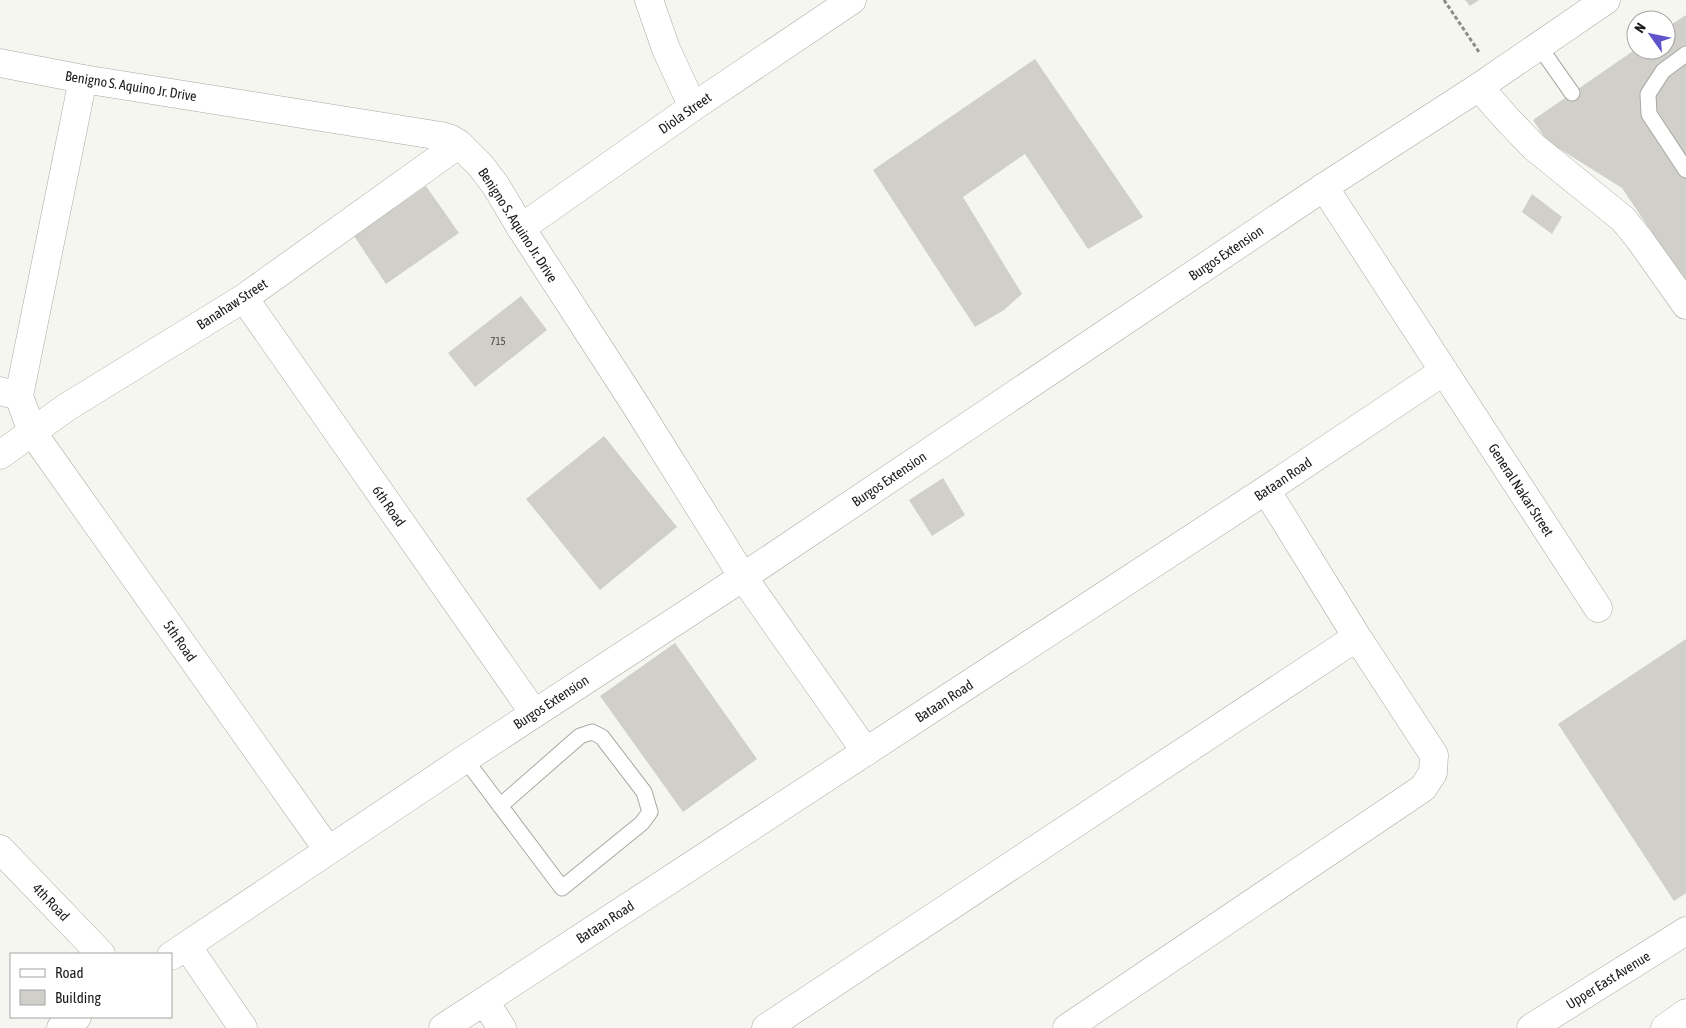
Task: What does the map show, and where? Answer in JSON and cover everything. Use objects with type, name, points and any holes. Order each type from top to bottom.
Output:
[{"type":"street","points":[[649,0],[666,49],[693,107]]},
{"type":"street","name":"Diola Street","points":[[521,228],[693,107],[852,0]]},
{"type":"street","name":"Burgos Extension","points":[[179,951],[465,759],[743,577],[1324,187],[1487,82],[1606,0]]},
{"type":"street","name":"Benigno S. Aquino Jr. Drive","points":[[0,63],[83,79],[441,136],[459,144],[496,186],[743,577],[866,752]]},
{"type":"street","points":[[9,394],[83,79]]},
{"type":"street","points":[[1487,82],[1507,119],[1534,147],[1622,219],[1640,240],[1686,305]]},
{"type":"street","name":"Banahaw Street","points":[[0,455],[67,407],[244,298],[459,144]]},
{"type":"street","name":"General Nakar Street","points":[[1324,187],[1598,608]]},
{"type":"street","name":"6th Road","points":[[244,298],[534,714]]},
{"type":"street","name":"Bataan Road","points":[[443,1028],[1266,490],[1444,371]]},
{"type":"street","name":"5th Road","points":[[9,394],[32,432],[328,850]]},
{"type":"street","points":[[1067,1028],[1415,793],[1429,781],[1433,773],[1434,755],[1357,637],[1266,490]]},
{"type":"street","points":[[766,1028],[1357,637]]},
{"type":"street","name":"4th Road","points":[[0,849],[100,953]]},
{"type":"street","name":"Upper East Avenue","points":[[1531,1028],[1686,931]]},
{"type":"street","points":[[179,951],[243,1028]]},
{"type":"street","points":[[484,1001],[502,1028]]},
{"type":"street","points":[[1665,1028],[1686,1013]]},
{"type":"street","points":[[60,1028],[76,1018]]},
{"type":"lane","points":[[1539,46],[1572,93]]},
{"type":"lane","points":[[1686,54],[1663,71],[1648,94],[1649,114],[1686,170]]},
{"type":"lane","points":[[465,759],[500,806],[562,888],[642,823],[650,812],[644,792],[602,737],[592,732],[580,736],[500,806]]},
{"type":"path","points":[[1444,0],[1487,82]]},
{"type":"building","points":[[1465,0],[1479,0],[1470,6]]},
{"type":"building","points":[[1686,15],[1686,283],[1622,188],[1547,141],[1533,120],[1626,56],[1626,60],[1676,60],[1676,22]]},
{"type":"building","points":[[1035,59],[1143,217],[1088,249],[1025,154],[963,197],[1022,294],[1004,310],[975,327],[873,170]]},
{"type":"building","points":[[426,186],[459,233],[386,284],[354,236]]},
{"type":"building","points":[[1532,194],[1562,217],[1552,234],[1522,212]]},
{"type":"building","points":[[521,296],[547,330],[475,387],[448,353]]},
{"type":"building","points":[[604,436],[677,527],[600,590],[526,499]]},
{"type":"building","points":[[943,478],[965,515],[932,536],[909,500]]},
{"type":"building","points":[[1686,639],[1686,893],[1674,901],[1558,724]]},
{"type":"building","points":[[675,643],[757,759],[683,812],[600,696]]}]
